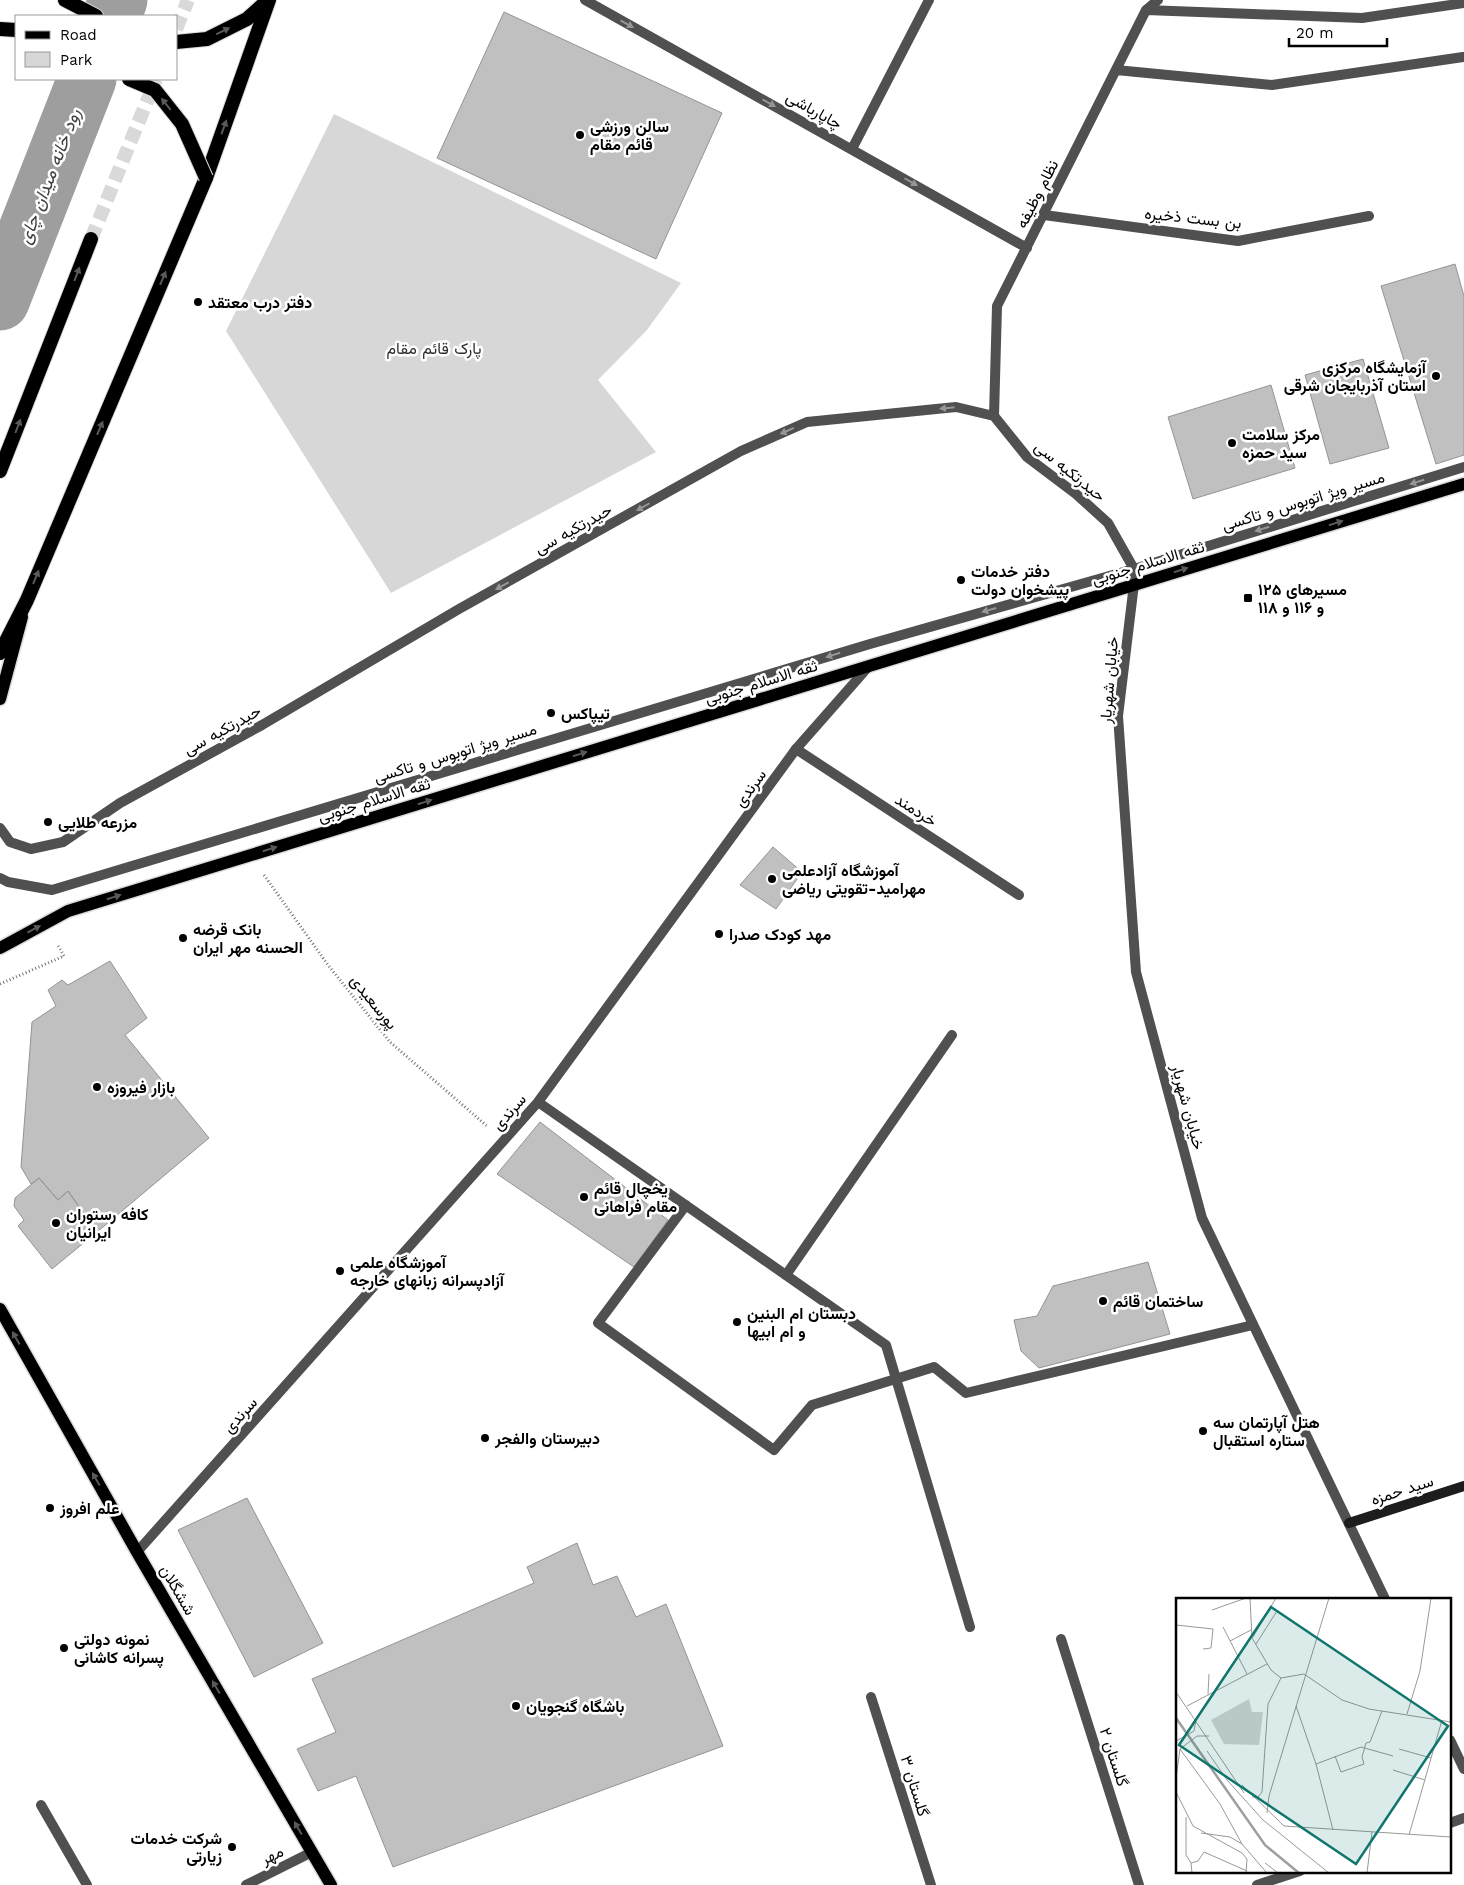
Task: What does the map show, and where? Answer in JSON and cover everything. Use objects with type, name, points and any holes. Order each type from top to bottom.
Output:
[{"type":"highway","points":[[65,0],[94,15]]},
{"type":"highway","points":[[178,42],[207,39],[247,19],[269,0]]},
{"type":"highway","points":[[0,653],[27,600],[206,178],[269,0]]},
{"type":"highway","points":[[0,29],[15,30]]},
{"type":"highway","points":[[131,80],[154,90],[182,124],[206,178]]},
{"type":"highway","points":[[0,471],[91,239]]},
{"type":"main road","name":"ثقه الاسلام جنوبی","points":[[0,948],[68,911],[1464,484]]},
{"type":"main road","points":[[0,699],[27,600]]},
{"type":"main road","name":"ششگلان","points":[[0,1309],[137,1552],[331,1885]]},
{"type":"main road","name":"سید حمزه","points":[[1349,1523],[1464,1486]]},
{"type":"street","name":"چاپارباشی","points":[[585,0],[1027,248]]},
{"type":"street","points":[[852,149],[929,0]]},
{"type":"street","name":"نظام وظیفه","points":[[994,416],[997,306],[1146,10],[1158,0]]},
{"type":"street","points":[[1146,10],[1362,18],[1464,3]]},
{"type":"street","points":[[1116,70],[1272,85],[1462,58]]},
{"type":"street","name":"بن بست ذخیره","points":[[1044,215],[1238,241],[1369,216]]},
{"type":"street","name":"حیدرتکیه سی","points":[[0,828],[10,842],[30,849],[63,842],[120,803],[262,725],[459,609],[741,451],[807,422],[956,407],[994,416],[1026,457],[1076,494],[1108,523],[1134,569],[1134,584]]},
{"type":"street","name":"مسیر ویژ اتوبوس و تاکسی","points":[[0,878],[8,882],[52,890],[870,644],[1134,569],[1464,468]]},
{"type":"street","name":"خیابان شهریار","points":[[1134,584],[1118,716],[1136,972],[1202,1218],[1385,1598]]},
{"type":"street","name":"سرندی","points":[[137,1552],[538,1102],[796,750],[870,665]]},
{"type":"street","name":"خردمند","points":[[796,750],[1019,895]]},
{"type":"street","points":[[786,1275],[952,1035]]},
{"type":"street","points":[[538,1102],[886,1345],[970,1627]]},
{"type":"street","points":[[686,1205],[598,1323],[774,1450],[812,1405],[934,1367],[966,1393],[1253,1325]]},
{"type":"street","name":"گلستان ۲","points":[[1061,1639],[1139,1885]]},
{"type":"street","name":"گلستان ۳","points":[[871,1697],[930,1885]]},
{"type":"street","points":[[1452,1744],[1464,1769]]},
{"type":"street","points":[[41,1805],[87,1885]]},
{"type":"street","points":[[1452,1822],[1464,1818]]},
{"type":"street","name":"مهر","points":[[246,1885],[312,1852]]},
{"type":"street","points":[[1257,1885],[1268,1883],[1294,1872]]},
{"type":"path","name":"پورسعیدی","points":[[250,855],[328,965],[390,1042],[504,1141]]},
{"type":"path","points":[[0,984],[64,956]]},
{"type":"green space","name":"پارک قائم مقام","points":[[334,114],[681,283],[647,330],[598,380],[656,452],[391,593],[226,331]]},
{"type":"building","name":"سالن ورزشی قائم مقام","points":[[504,12],[722,113],[656,259],[437,158]]},
{"type":"building","name":"آزمایشگاه مرکزی استان آذربایجان شرقی","points":[[1455,264],[1464,296],[1464,455],[1436,464],[1381,286]]},
{"type":"building","points":[[1363,359],[1389,448],[1330,464],[1305,375]]},
{"type":"building","name":"مرکز سلامت سید حمزه","points":[[1271,385],[1295,468],[1193,499],[1168,417]]},
{"type":"building","name":"آموزشگاه آزادعلمی مهرامید-تقویتی ریاضی","points":[[773,847],[802,872],[776,909],[740,885]]},
{"type":"building","name":"بازار فیروزه","points":[[110,961],[147,1018],[125,1035],[209,1138],[97,1232],[68,1191],[58,1200],[39,1178],[31,1184],[21,1167],[32,1022],[56,1006],[48,990],[62,980],[68,985]]},
{"type":"building","name":"یخچال قائم مقام فراهانی","points":[[540,1122],[668,1220],[634,1267],[497,1174]]},
{"type":"building","name":"کافه رستوران ایرانیان","points":[[39,1178],[58,1200],[68,1191],[97,1232],[52,1269],[18,1226],[24,1220],[14,1206],[15,1198]]},
{"type":"building","name":"ساختمان قائم","points":[[1148,1262],[1170,1334],[1039,1368],[1021,1351],[1014,1320],[1037,1316],[1053,1286]]},
{"type":"building","points":[[247,1498],[323,1643],[254,1677],[178,1530]]},
{"type":"building","name":"باشگاه گنجویان","points":[[577,1543],[593,1585],[617,1576],[636,1617],[666,1604],[723,1746],[393,1867],[356,1776],[318,1791],[297,1749],[336,1732],[312,1679],[534,1583],[527,1567]]},
{"type":"waterway","name":"رود خانه میدان چای","points":[[112,15],[118,0]]},
{"type":"waterway","name":"رود خانه میدان چای","points":[[0,301],[87,80]]},
{"type":"tunnel","points":[[178,24],[188,0]]},
{"type":"tunnel","points":[[91,239],[156,80]]},
{"type":"place","name":"سالن ورزشی قائم مقام","points":[[580,135]]},
{"type":"place","name":"دفتر درب معتقد","points":[[198,302]]},
{"type":"place","name":"آزمایشگاه مرکزی استان آذربایجان شرقی","points":[[1436,376]]},
{"type":"place","name":"مرکز سلامت سید حمزه","points":[[1232,443]]},
{"type":"place","name":"دفتر خدمات پیشخوان دولت","points":[[961,580]]},
{"type":"place","name":"مسیرهای ۱۲۵ و ۱۱۶ و ۱۱۸","points":[[1248,598]]},
{"type":"place","name":"تیپاکس","points":[[551,713]]},
{"type":"place","name":"مزرعه طلایی","points":[[48,822]]},
{"type":"place","name":"آموزشگاه آزادعلمی مهرامید-تقویتی ریاضی","points":[[772,879]]},
{"type":"place","name":"مهد کودک صدرا","points":[[719,934]]},
{"type":"place","name":"بانک قرضه الحسنه مهر ایران","points":[[183,938]]},
{"type":"place","name":"بازار فیروزه","points":[[97,1087]]},
{"type":"place","name":"یخچال قائم مقام فراهانی","points":[[584,1197]]},
{"type":"place","name":"کافه رستوران ایرانیان","points":[[56,1223]]},
{"type":"place","name":"آموزشگاه علمی آزادپسرانه زبانهای خارجه","points":[[340,1271]]},
{"type":"place","name":"ساختمان قائم","points":[[1103,1301]]},
{"type":"place","name":"دبستان ام البنین و ام ابیها","points":[[737,1322]]},
{"type":"place","name":"هتل آپارتمان سه ستاره استقبال","points":[[1203,1431]]},
{"type":"place","name":"دبیرستان والفجر","points":[[485,1438]]},
{"type":"place","name":"علم افروز","points":[[50,1508]]},
{"type":"place","name":"نمونه دولتی پسرانه کاشانی","points":[[64,1648]]},
{"type":"place","name":"باشگاه گنجویان","points":[[516,1706]]},
{"type":"place","name":"شرکت خدمات زیارتی","points":[[232,1847]]}]
